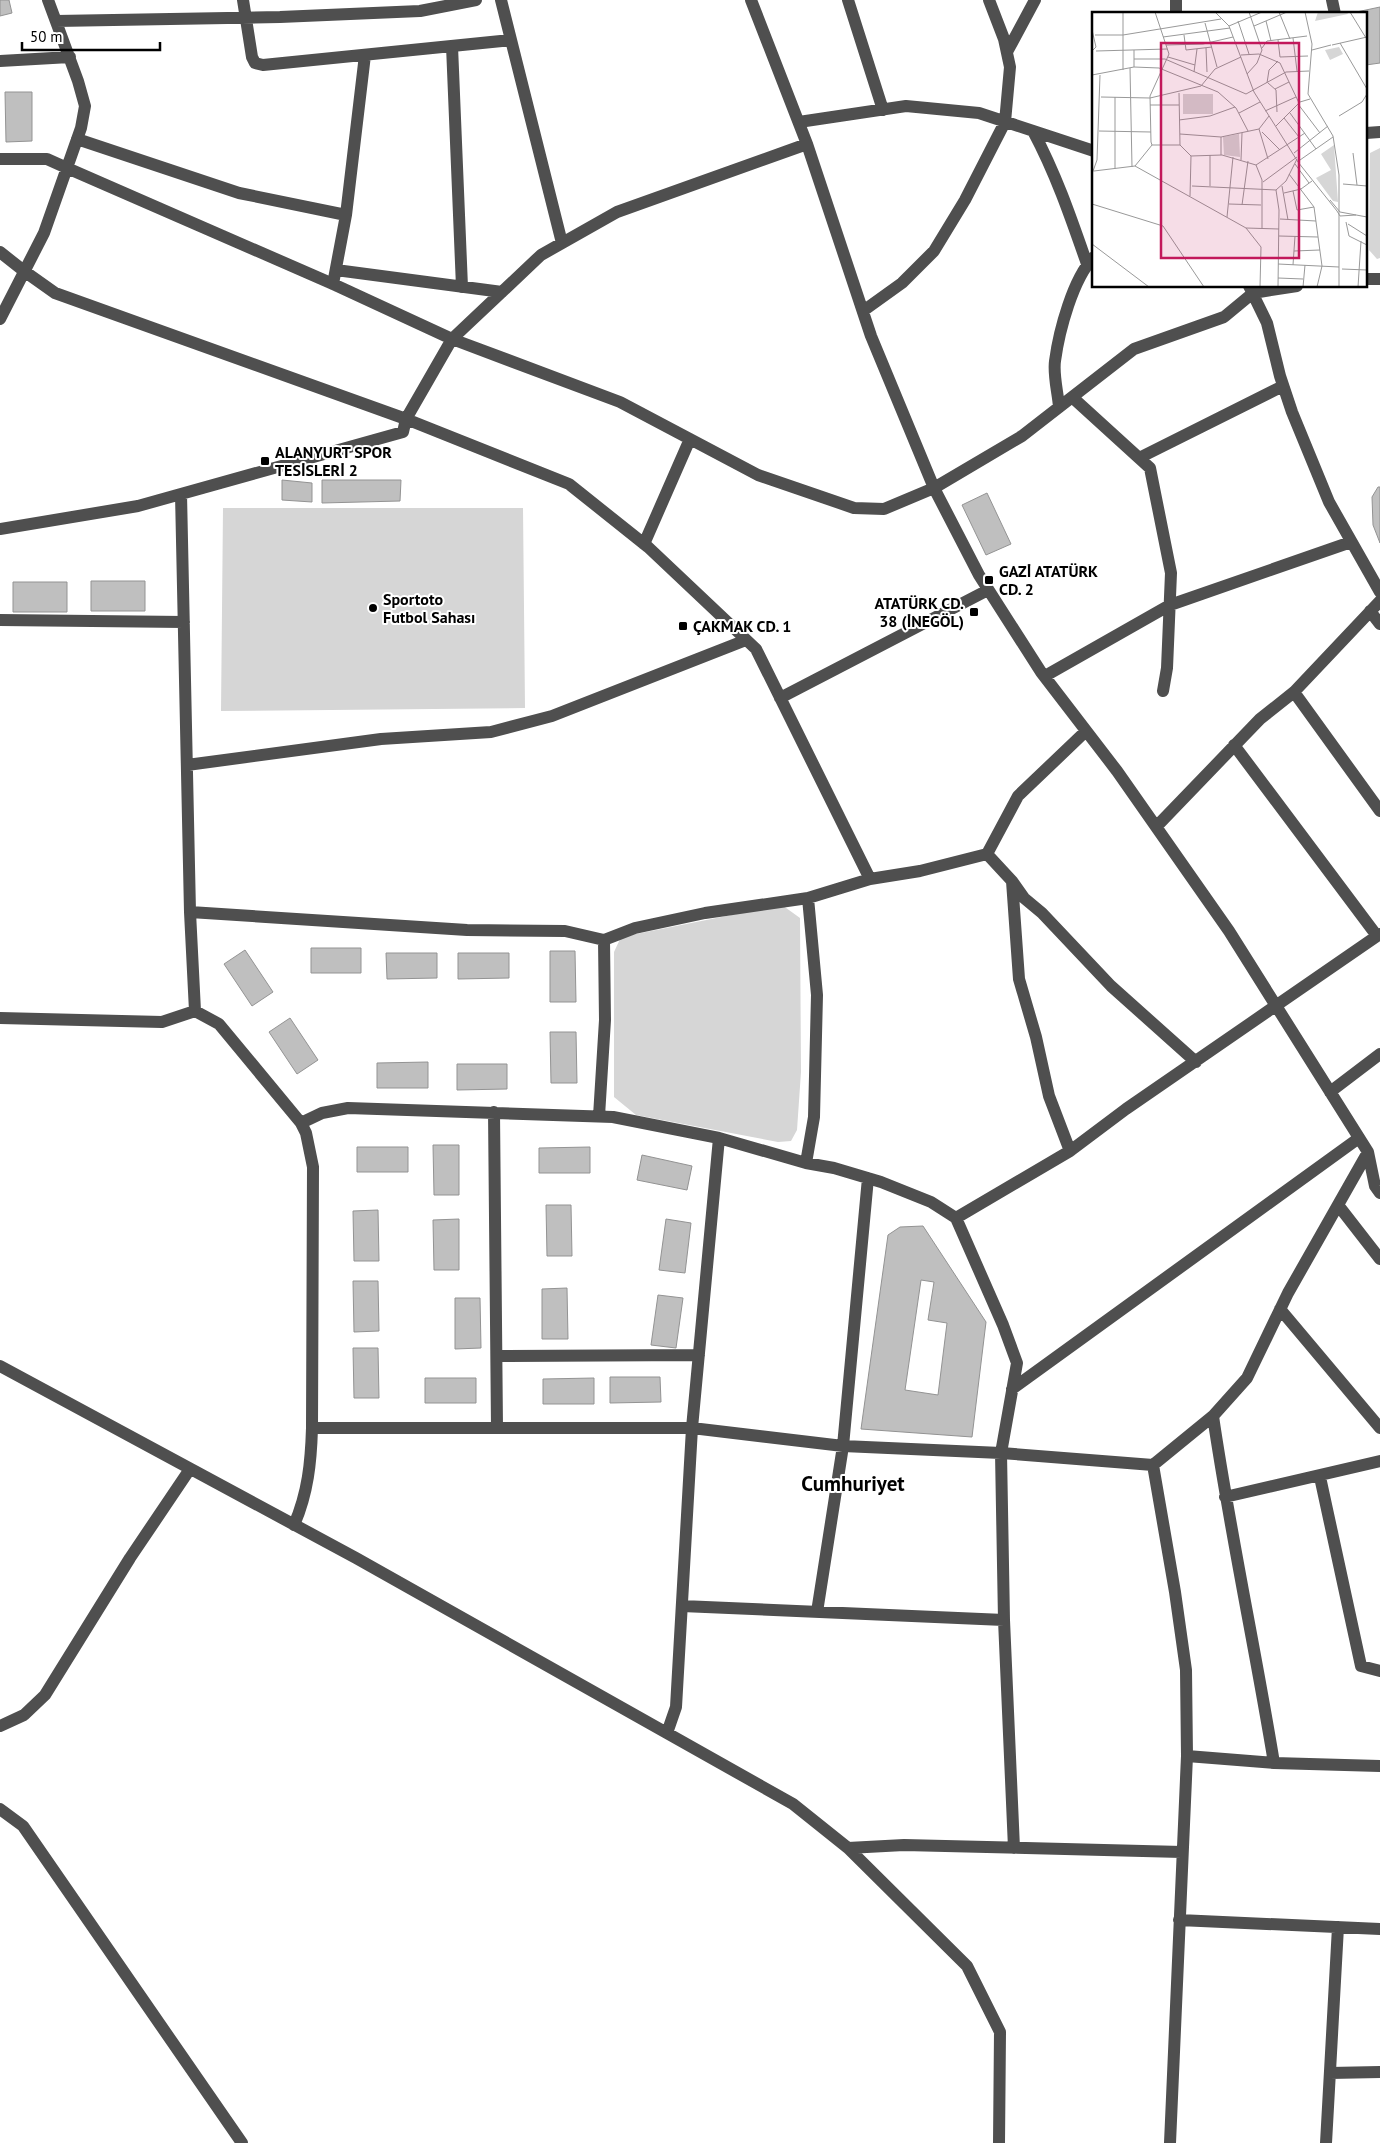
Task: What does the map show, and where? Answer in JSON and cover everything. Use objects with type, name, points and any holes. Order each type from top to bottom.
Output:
[{"type":"street","points":[[0,319],[44,233],[77,139],[85,106],[70,57],[48,0]]},
{"type":"street","points":[[243,0],[244,18],[252,57],[259,64],[511,40]]},
{"type":"street","points":[[56,22],[244,18],[420,11],[476,0]]},
{"type":"street","points":[[501,0],[562,243]]},
{"type":"street","points":[[751,0],[807,144],[863,311],[934,488],[988,590],[1045,676],[1230,931],[1330,1092],[1360,1138],[1374,1155],[1375,1186],[1380,1193]]},
{"type":"street","points":[[848,0],[883,110]]},
{"type":"street","points":[[863,311],[902,283],[934,251],[965,200],[1005,122],[1010,66],[1004,39],[989,0]]},
{"type":"street","points":[[1007,52],[1035,0]]},
{"type":"street","points":[[452,46],[462,287]]},
{"type":"street","points":[[333,284],[346,215],[365,55]]},
{"type":"street","points":[[0,61],[70,57]]},
{"type":"street","points":[[799,122],[906,106],[979,114],[1092,150]]},
{"type":"street","points":[[1033,131],[1049,162],[1090,260],[1068,307],[1055,362],[1059,407]]},
{"type":"street","points":[[77,139],[240,193],[346,215]]},
{"type":"street","points":[[0,529],[138,506],[403,432],[406,420],[452,339],[541,255],[617,212],[807,144]]},
{"type":"street","points":[[0,159],[47,159],[333,284],[452,339],[620,402],[758,475],[854,508],[884,509],[934,488],[1022,436],[1134,349],[1224,316],[1251,289],[1266,288]]},
{"type":"street","points":[[0,252],[24,272],[55,293],[406,420],[569,484],[644,544],[756,649],[870,879]]},
{"type":"street","points":[[336,270],[502,292]]},
{"type":"street","points":[[1251,289],[1267,323],[1283,386],[1329,502],[1380,592]]},
{"type":"street","points":[[1141,457],[1283,386]]},
{"type":"street","points":[[1072,397],[1141,457],[1150,468],[1171,573],[1167,668],[1163,691]]},
{"type":"street","points":[[644,544],[690,439]]},
{"type":"street","points":[[181,494],[194,1012]]},
{"type":"street","points":[[1045,676],[1170,605],[1351,542]]},
{"type":"street","points":[[780,698],[988,590]]},
{"type":"street","points":[[1156,827],[1260,719],[1294,692],[1380,601]]},
{"type":"street","points":[[1370,611],[1380,624]]},
{"type":"street","points":[[0,620],[184,622]]},
{"type":"street","points":[[187,765],[381,739],[491,732],[552,716],[746,640]]},
{"type":"street","points":[[1294,692],[1380,811]]},
{"type":"street","points":[[190,912],[467,930],[565,931],[604,940],[635,928],[687,917],[808,898],[870,879],[920,871],[987,854],[1018,796],[1086,731]]},
{"type":"street","points":[[956,1218],[1070,1151],[1126,1109],[1277,1007],[1379,935],[1234,745]]},
{"type":"street","points":[[987,854],[1012,881],[1024,898],[1042,913],[1111,986],[1196,1062]]},
{"type":"street","points":[[1012,881],[1019,979],[1036,1037],[1049,1096],[1070,1151]]},
{"type":"street","points":[[806,1163],[814,1117],[817,995],[808,898]]},
{"type":"street","points":[[599,1116],[605,1020],[604,940]]},
{"type":"street","points":[[0,1018],[162,1022],[194,1012],[219,1024],[301,1123],[313,1167],[312,1428],[310,1465],[303,1503],[294,1524]]},
{"type":"street","points":[[1330,1092],[1380,1054]]},
{"type":"street","points":[[301,1123],[322,1112],[348,1108],[599,1116],[719,1138],[806,1163],[834,1168],[868,1178],[931,1202],[956,1218],[1003,1325],[1017,1363],[1001,1453],[1004,1620],[1014,1848]]},
{"type":"street","points":[[494,1112],[498,1356],[497,1427]]},
{"type":"street","points":[[667,1733],[676,1707],[692,1428],[719,1138]]},
{"type":"street","points":[[1012,1389],[1360,1138]]},
{"type":"street","points":[[312,1428],[692,1428],[843,1446],[1001,1453],[1152,1465],[1213,1416],[1246,1378],[1280,1309],[1338,1204],[1374,1155]]},
{"type":"street","points":[[816,1612],[843,1446],[868,1178]]},
{"type":"street","points":[[1338,1204],[1380,1259]]},
{"type":"street","points":[[1280,1309],[1380,1428]]},
{"type":"street","points":[[498,1356],[699,1355]]},
{"type":"street","points":[[0,1366],[294,1524],[793,1804],[848,1848],[967,1966],[1000,2032],[999,2143]]},
{"type":"street","points":[[1213,1416],[1225,1498],[1251,1626],[1274,1763]]},
{"type":"street","points":[[1225,1498],[1320,1477],[1380,1461]]},
{"type":"street","points":[[1152,1465],[1176,1592],[1186,1670],[1187,1756],[1170,2143]]},
{"type":"street","points":[[0,1726],[24,1716],[45,1695],[130,1558],[190,1468]]},
{"type":"street","points":[[1320,1477],[1361,1666],[1380,1671]]},
{"type":"street","points":[[682,1606],[1004,1620]]},
{"type":"street","points":[[1187,1756],[1274,1763],[1380,1766]]},
{"type":"street","points":[[0,1809],[23,1826],[242,2143]]},
{"type":"street","points":[[848,1848],[904,1845],[1182,1852]]},
{"type":"street","points":[[1179,1920],[1380,1929]]},
{"type":"street","points":[[1326,2143],[1338,1927]]},
{"type":"street","points":[[1330,2073],[1380,2072]]},
{"type":"shaded area","points":[[1380,148],[1380,258],[1377,259],[1369,250],[1370,153]]},
{"type":"shaded area","name":"Sportoto Futbol Sahası","points":[[223,508],[523,508],[525,708],[221,711]]},
{"type":"shaded area","points":[[782,905],[800,918],[801,1072],[797,1130],[791,1141],[778,1142],[636,1115],[614,1097],[614,952],[621,937]]},
{"type":"building","points":[[0,0],[9,0],[12,13],[0,16]]},
{"type":"building","points":[[1380,7],[1380,63],[1368,65],[1368,12],[1356,12]]},
{"type":"building","points":[[5,92],[32,92],[32,141],[6,142]]},
{"type":"building","points":[[282,480],[312,483],[312,502],[282,500]]},
{"type":"building","points":[[322,480],[401,480],[400,501],[322,503]]},
{"type":"building","points":[[1378,487],[1380,487],[1380,543],[1373,525],[1372,497]]},
{"type":"building","points":[[987,493],[1011,544],[986,555],[962,505]]},
{"type":"building","points":[[91,581],[145,581],[145,611],[91,611]]},
{"type":"building","points":[[13,582],[67,582],[67,612],[13,612]]},
{"type":"building","points":[[311,948],[361,948],[361,973],[311,973]]},
{"type":"building","points":[[245,950],[273,992],[252,1006],[224,964]]},
{"type":"building","points":[[550,951],[575,951],[576,1002],[550,1002]]},
{"type":"building","points":[[386,953],[437,953],[437,978],[387,979]]},
{"type":"building","points":[[458,953],[509,953],[509,978],[458,979]]},
{"type":"building","points":[[290,1018],[318,1060],[297,1074],[269,1032]]},
{"type":"building","points":[[550,1032],[576,1032],[577,1083],[551,1083]]},
{"type":"building","points":[[428,1062],[428,1088],[377,1088],[377,1063]]},
{"type":"building","points":[[457,1064],[507,1064],[507,1089],[457,1090]]},
{"type":"building","points":[[433,1145],[459,1145],[459,1195],[434,1195]]},
{"type":"building","points":[[357,1147],[408,1147],[408,1172],[357,1172]]},
{"type":"building","points":[[590,1147],[590,1173],[539,1173],[539,1148]]},
{"type":"building","points":[[642,1155],[692,1166],[687,1190],[637,1180]]},
{"type":"building","points":[[546,1205],[571,1205],[572,1256],[547,1256]]},
{"type":"building","points":[[378,1210],[379,1261],[354,1261],[353,1211]]},
{"type":"building","points":[[459,1219],[459,1270],[434,1270],[433,1220]]},
{"type":"building","points":[[666,1219],[691,1223],[685,1273],[659,1270]]},
{"type":"building","points":[[923,1226],[986,1322],[972,1437],[861,1429],[888,1235],[900,1227]],"holes":[[[921,1280],[934,1282],[928,1320],[947,1323],[938,1395],[905,1390]]]},
{"type":"building","points":[[353,1281],[378,1281],[379,1331],[354,1332]]},
{"type":"building","points":[[567,1288],[568,1339],[542,1339],[542,1289]]},
{"type":"building","points":[[658,1295],[683,1298],[676,1348],[651,1345]]},
{"type":"building","points":[[455,1298],[480,1298],[481,1348],[455,1349]]},
{"type":"building","points":[[353,1348],[378,1348],[379,1398],[354,1398]]},
{"type":"building","points":[[610,1377],[660,1377],[661,1402],[610,1403]]},
{"type":"building","points":[[425,1378],[476,1378],[476,1403],[425,1403]]},
{"type":"building","points":[[594,1378],[594,1404],[543,1404],[543,1379]]},
{"type":"place","name":"ALANYURT SPOR TESİSLERİ 2","points":[[265,461]]},
{"type":"place","name":"GAZİ ATATÜRK CD. 2","points":[[989,580]]},
{"type":"place","name":"Sportoto Futbol Sahası","points":[[373,608]]},
{"type":"place","name":"ATATÜRK CD. 38 (İNEGÖL)","points":[[974,612]]},
{"type":"place","name":"ÇAKMAK CD. 1","points":[[683,626]]},
{"type":"district","name":"Cumhuriyet","points":[[853,1483]]}]
